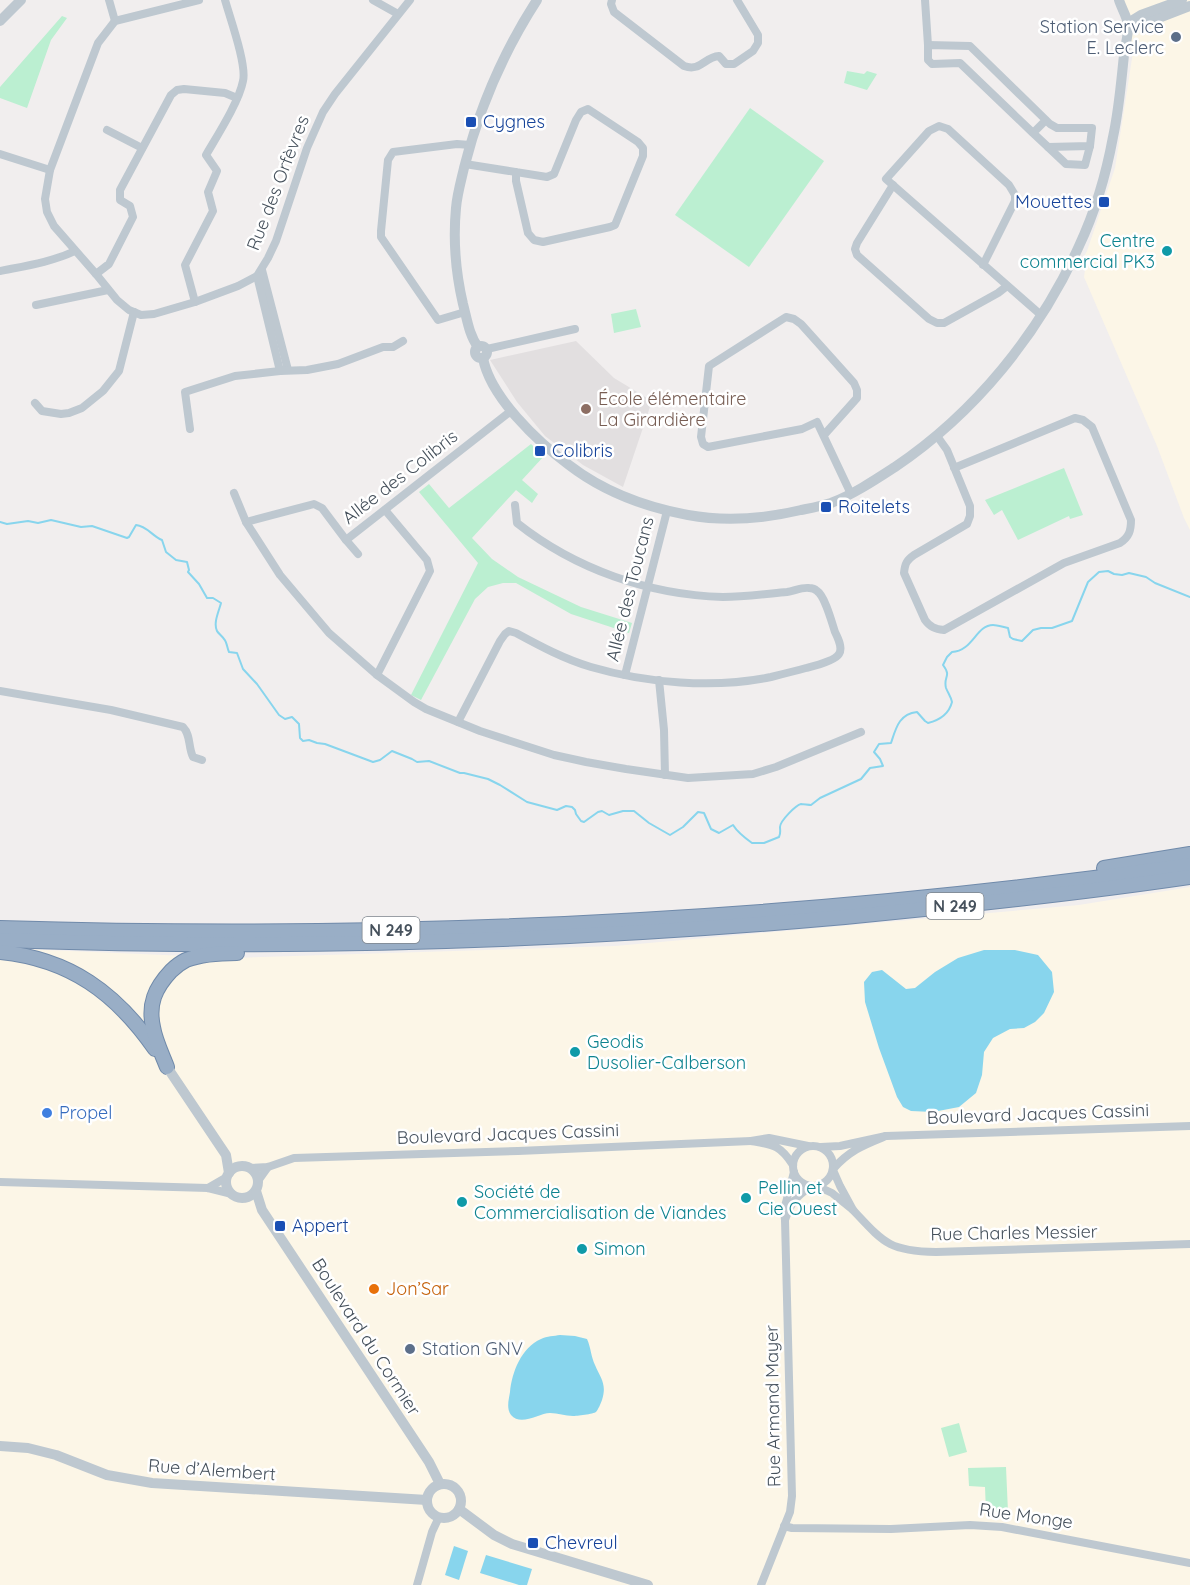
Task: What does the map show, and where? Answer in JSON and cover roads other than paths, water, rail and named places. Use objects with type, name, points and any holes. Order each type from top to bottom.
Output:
[{"type":"highway","name":"N 249","points":[[1037,885],[1048,877],[1190,854]]},
{"type":"highway","name":"N 249","points":[[0,928],[267,932],[526,926],[781,910],[1037,885],[1190,865]]},
{"type":"highway","name":"N 249","points":[[0,940],[138,944],[305,944],[460,941],[672,930],[902,912],[1190,878]]},
{"type":"highway","name":"N 249","points":[[1151,883],[1164,887],[1190,885]]},
{"type":"highway","name":"N 249","points":[[167,1067],[153,1030],[152,1004],[160,982],[175,967],[183,961],[198,957],[221,953],[294,950],[305,944]]},
{"type":"highway","points":[[0,952],[42,960],[65,969],[100,989],[119,1005],[142,1031],[167,1067]]},
{"type":"street","points":[[0,21],[21,0]]},
{"type":"street","points":[[109,0],[115,21]]},
{"type":"street","points":[[35,403],[42,411],[69,413],[82,408],[103,391],[119,370],[134,312],[117,300],[54,226],[47,212],[45,199],[50,171],[98,43],[115,21],[199,0]]},
{"type":"street","points":[[195,302],[185,265],[213,211],[208,192],[217,171],[206,155],[237,98],[244,80],[242,62],[225,0]]},
{"type":"street","points":[[373,0],[398,14]]},
{"type":"street","name":"Rue des Orfèvres","points":[[134,312],[141,315],[154,314],[195,302],[238,286],[259,273],[276,241],[307,148],[323,112],[410,0]]},
{"type":"street","points":[[537,0],[518,30],[487,98],[470,145],[456,208],[456,265],[460,293],[472,338],[482,351],[486,369],[494,386],[512,411],[552,453],[580,474],[607,489],[667,511],[701,518],[728,520],[777,516],[830,503],[851,494],[937,436],[971,404],[1015,353],[1061,281],[1080,244],[1103,183],[1119,112],[1128,23],[1119,0]]},
{"type":"street","points":[[612,0],[614,12],[684,66],[692,69],[714,56],[719,56],[726,64],[734,64],[753,51],[758,43],[758,35],[736,0]]},
{"type":"street","points":[[925,0],[928,60],[932,64],[960,63],[1066,164],[1085,165],[1092,128],[1057,128],[970,46],[928,45]]},
{"type":"street","points":[[1128,23],[1141,15],[1182,0]]},
{"type":"street","points":[[1128,23],[1143,24],[1190,6]]},
{"type":"street","points":[[96,273],[108,264],[133,217],[130,206],[120,200],[120,190],[171,95],[177,90],[184,89],[225,93],[237,98]]},
{"type":"street","points":[[465,164],[516,172],[547,177],[554,174],[576,120],[581,112],[588,110],[638,142],[643,148],[643,156],[615,225],[543,242],[534,240],[528,233],[516,172]]},
{"type":"street","points":[[1033,133],[1046,120]]},
{"type":"street","points":[[983,265],[1015,201],[1015,195],[1009,185],[948,129],[939,126],[929,131],[890,182],[857,243],[855,249],[857,255],[937,323],[944,323],[1007,286]]},
{"type":"street","points":[[107,130],[142,148]]},
{"type":"street","points":[[465,312],[438,320],[381,237],[381,231],[388,160],[393,153],[457,144],[470,145]]},
{"type":"street","points":[[1048,147],[1090,146]]},
{"type":"street","points":[[0,154],[50,171]]},
{"type":"street","points":[[890,182],[1041,315]]},
{"type":"street","points":[[0,271],[75,251]]},
{"type":"street","points":[[259,273],[284,370]]},
{"type":"street","points":[[36,305],[108,290]]},
{"type":"street","points":[[824,435],[857,398],[857,390],[794,319],[786,317],[709,366],[701,437],[703,444],[708,447],[802,429],[817,422],[851,494]]},
{"type":"street","points":[[482,351],[575,329]]},
{"type":"street","points":[[190,429],[184,392],[235,376],[284,370],[307,370],[338,364],[383,347],[393,347],[403,341]]},
{"type":"street","name":"Allée des Colibris","points":[[246,522],[314,504],[322,508],[346,540],[512,411]]},
{"type":"street","points":[[937,436],[947,450],[954,468],[970,506],[970,516],[967,524],[914,555],[907,560],[905,565],[904,573],[925,620],[935,629],[944,630],[1064,563],[1120,543],[1127,538],[1131,529],[1131,520],[1092,427],[1083,420],[1075,418],[954,468]]},
{"type":"street","points":[[234,493],[246,522],[280,575],[329,633],[377,675],[414,702],[501,739],[586,762],[688,778],[753,774],[776,767],[861,732]]},
{"type":"street","points":[[458,722],[500,641],[509,631],[584,665],[625,675],[689,683],[770,677],[833,659],[839,654],[841,648],[820,593],[815,589],[809,587],[724,597],[690,595],[628,582],[595,570],[534,537],[517,523],[514,505]]},
{"type":"street","points":[[377,675],[430,571],[427,560],[385,510]]},
{"type":"street","name":"Allée des Toucans","points":[[625,675],[667,511]]},
{"type":"street","points":[[346,540],[358,554]]},
{"type":"street","points":[[659,680],[665,775]]},
{"type":"street","points":[[0,691],[111,710],[183,727],[189,737],[193,756],[202,760]]},
{"type":"street","points":[[167,1067],[226,1155],[257,1175],[257,1186]]},
{"type":"street","name":"Boulevard Jacques Cassini","points":[[821,1147],[840,1146],[886,1136],[1190,1126]]},
{"type":"street","name":"Boulevard Jacques Cassini","points":[[833,1169],[844,1156],[860,1146],[886,1136]]},
{"type":"street","name":"Boulevard Jacques Cassini","points":[[246,1167],[268,1167],[294,1158],[518,1151],[751,1141],[769,1138],[808,1146]]},
{"type":"street","name":"Boulevard Jacques Cassini","points":[[751,1141],[777,1147],[785,1153],[793,1168]]},
{"type":"street","points":[[785,1220],[790,1205],[796,1197],[827,1180],[833,1169],[831,1156],[821,1147],[808,1146],[798,1153],[793,1168],[800,1181],[814,1186]]},
{"type":"street","points":[[226,1155],[228,1188],[237,1196]]},
{"type":"street","points":[[208,1188],[228,1175],[234,1168],[246,1167]]},
{"type":"street","points":[[0,1182],[208,1188],[237,1196],[252,1195],[268,1167]]},
{"type":"street","name":"Rue Armand Mayer","points":[[761,1585],[790,1512],[792,1496],[784,1210],[793,1168]]},
{"type":"street","name":"Rue Charles Messier","points":[[833,1169],[854,1210]]},
{"type":"street","name":"Boulevard du Cormier","points":[[257,1186],[262,1210],[429,1462],[440,1484]]},
{"type":"street","name":"Rue Charles Messier","points":[[814,1186],[832,1193],[854,1210],[876,1235],[893,1246],[912,1251],[1190,1244]]},
{"type":"street","name":"Boulevard du Cormier","points":[[237,1196],[262,1210]]},
{"type":"street","name":"Rue d’Alembert","points":[[0,1446],[16,1446],[56,1455],[107,1475],[144,1482],[427,1500]]},
{"type":"street","points":[[440,1484],[450,1485],[457,1490],[461,1500],[459,1509],[450,1517],[438,1517],[430,1510],[427,1500],[431,1490],[440,1484]]},
{"type":"street","points":[[459,1509],[488,1532],[512,1544],[648,1585]]},
{"type":"street","points":[[417,1585],[438,1517]]},
{"type":"street","name":"Rue Monge","points":[[784,1526],[891,1529],[970,1525],[1002,1527],[1190,1563]]},
{"type":"water","points":[[984,950],[1015,950],[1038,955],[1052,972],[1054,992],[1044,1013],[1035,1022],[1024,1028],[1010,1029],[993,1038],[984,1052],[982,1075],[976,1093],[959,1107],[933,1112],[911,1111],[903,1107],[897,1097],[879,1048],[865,1002],[864,982],[872,972],[882,970],[906,989],[915,988],[958,958]]},
{"type":"water","points":[[560,1335],[587,1339],[604,1386],[599,1408],[595,1413],[581,1415],[550,1413],[525,1420],[515,1418],[509,1412],[508,1404],[513,1377],[519,1361],[534,1343],[546,1337]]},
{"type":"water","points":[[454,1546],[468,1551],[459,1580],[445,1575]]},
{"type":"water","points":[[486,1555],[532,1569],[527,1585],[519,1585],[480,1573]]},
{"type":"waterway","points":[[0,522],[7,524],[28,521],[38,523],[51,520],[81,527],[92,526],[127,538],[136,525],[162,540],[166,552],[176,560],[187,562],[188,572],[199,584],[207,598],[213,598],[221,603],[216,628],[225,640],[229,652],[237,653],[243,669],[279,715],[285,719],[292,717],[299,724],[300,738],[303,741],[309,740],[325,744],[373,762],[392,751],[417,762],[429,761],[460,773],[488,779],[527,802],[557,810],[566,806],[572,807],[584,822],[602,811],[609,815],[634,811],[670,835],[683,827],[698,812],[704,813],[711,829],[719,833],[733,825],[752,843],[764,843],[779,837],[783,821],[799,805],[811,805],[820,798],[861,779],[870,768],[883,766],[874,752],[879,744],[891,743],[899,723],[906,716],[917,712],[928,723],[943,716],[949,710],[952,702],[946,688],[947,672],[943,665],[952,652],[965,647],[987,626],[1008,628],[1010,637],[1022,641],[1033,630],[1052,628],[1072,621],[1088,582],[1099,572],[1108,571],[1122,575],[1129,573],[1146,577],[1190,597]]},
{"type":"place","name":"Station Service E. Leclerc","points":[[1176,37]]},
{"type":"place","name":"Cygnes","points":[[471,122]]},
{"type":"place","name":"Mouettes","points":[[1104,202]]},
{"type":"place","name":"Centre commercial PK3","points":[[1167,251]]},
{"type":"place","name":"École élémentaire La Girardière","points":[[586,409]]},
{"type":"place","name":"Colibris","points":[[540,451]]},
{"type":"place","name":"Roitelets","points":[[826,507]]},
{"type":"place","name":"Geodis Dusolier-Calberson","points":[[575,1052]]},
{"type":"place","name":"Propel","points":[[47,1113]]},
{"type":"place","name":"Pellin et Cie Ouest","points":[[746,1198]]},
{"type":"place","name":"Société de Commercialisation de Viandes","points":[[462,1202]]},
{"type":"place","name":"Appert","points":[[280,1226]]},
{"type":"place","name":"Simon","points":[[582,1249]]},
{"type":"place","name":"Jon’Sar","points":[[374,1289]]},
{"type":"place","name":"Station GNV","points":[[410,1349]]},
{"type":"place","name":"Chevreul","points":[[533,1543]]}]
